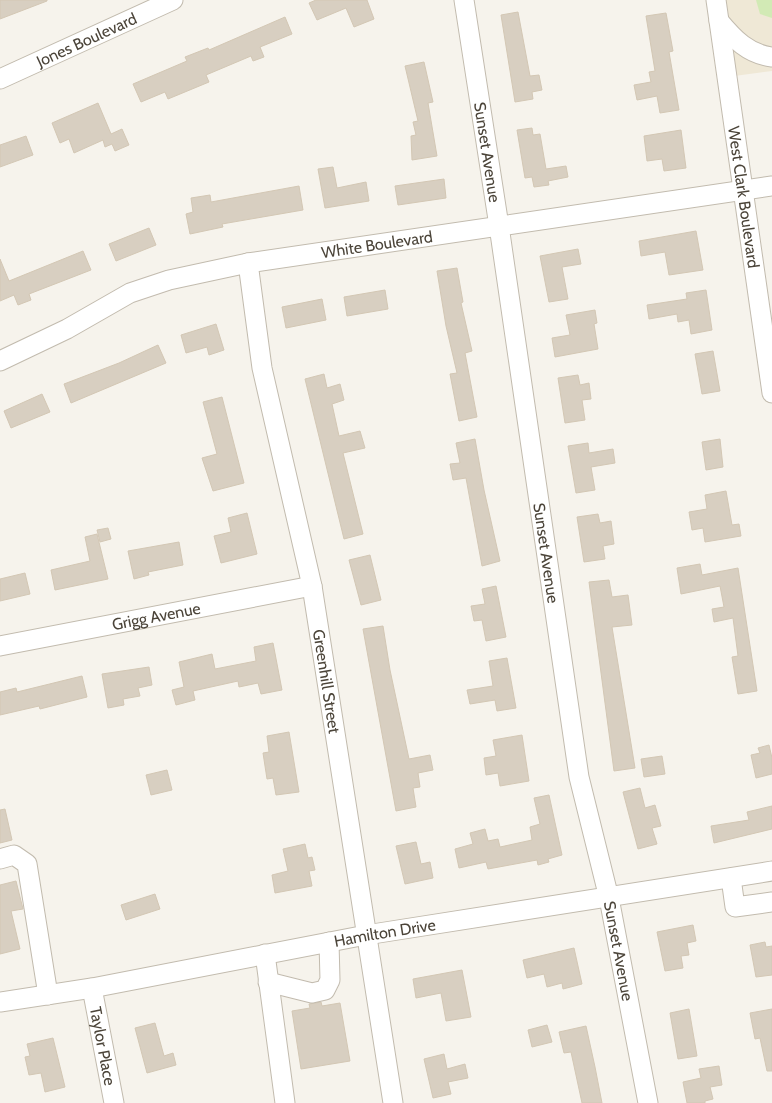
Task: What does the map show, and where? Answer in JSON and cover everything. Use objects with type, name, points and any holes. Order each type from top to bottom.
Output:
[{"type":"street","name":"Jones Boulevard","points":[[0,79],[173,0]]},
{"type":"street","name":"Sunset Avenue","points":[[464,0],[499,226],[579,777],[608,898],[648,1103]]},
{"type":"street","name":"West Clark Boulevard","points":[[716,0],[772,393]]},
{"type":"street","points":[[719,21],[737,42],[760,56],[772,57]]},
{"type":"street","name":"White Boulevard","points":[[0,361],[67,329],[130,294],[169,280],[248,263],[772,186]]},
{"type":"street","name":"Greenhill Street","points":[[248,263],[262,368],[312,586],[393,1103]]},
{"type":"street","name":"Grigg Avenue","points":[[0,646],[312,586]]},
{"type":"street","points":[[0,859],[14,855],[27,864],[48,995]]},
{"type":"street","name":"Hamilton Drive","points":[[0,1002],[92,988],[366,935],[772,871]]},
{"type":"street","points":[[731,878],[735,907],[772,902]]},
{"type":"street","points":[[268,982],[312,994],[325,990],[330,980],[329,942]]},
{"type":"street","points":[[265,954],[285,1103]]},
{"type":"street","name":"Taylor Place","points":[[92,988],[114,1103]]},
{"type":"shaded area","points":[[716,0],[772,0],[772,71],[727,77]]},
{"type":"green space","points":[[756,0],[772,0],[772,18],[760,14]]},
{"type":"building","points":[[0,0],[47,0],[47,1],[0,19]]},
{"type":"building","points":[[316,0],[367,0],[374,19],[354,27],[346,8],[317,20],[309,3]]},
{"type":"building","points":[[518,12],[530,76],[539,75],[542,90],[532,92],[533,99],[515,102],[501,15]]},
{"type":"building","points":[[666,13],[673,51],[669,52],[679,110],[660,113],[657,96],[637,100],[634,85],[651,82],[649,72],[655,71],[646,16]]},
{"type":"building","points":[[285,17],[292,34],[260,47],[264,57],[253,61],[251,56],[206,75],[209,82],[168,99],[165,92],[141,102],[133,84],[187,61],[185,57],[208,48],[209,50]]},
{"type":"building","points":[[424,62],[433,102],[428,103],[437,156],[412,160],[411,136],[416,135],[413,122],[418,121],[405,66]]},
{"type":"building","points":[[98,103],[111,134],[122,129],[129,145],[115,151],[112,144],[105,147],[103,140],[74,153],[69,139],[60,143],[52,123]]},
{"type":"building","points":[[532,128],[533,135],[540,134],[546,169],[566,166],[568,177],[548,181],[549,185],[534,187],[532,177],[525,178],[517,130]]},
{"type":"building","points":[[681,130],[686,168],[664,171],[662,159],[647,161],[644,136]]},
{"type":"building","points":[[26,136],[33,155],[0,167],[0,145]]},
{"type":"building","points":[[333,167],[337,188],[366,182],[369,201],[325,208],[318,169]]},
{"type":"building","points":[[444,179],[446,198],[398,205],[395,186]]},
{"type":"building","points":[[299,186],[303,210],[222,224],[223,227],[190,234],[186,214],[193,212],[191,198],[210,195],[211,202]]},
{"type":"building","points":[[149,228],[156,245],[116,261],[109,244]]},
{"type":"building","points":[[696,231],[703,270],[669,275],[665,252],[641,256],[639,241]]},
{"type":"building","points":[[578,249],[581,264],[562,267],[568,299],[549,302],[540,256]]},
{"type":"building","points":[[83,251],[91,270],[29,294],[31,300],[18,305],[14,295],[0,301],[0,259],[9,281]]},
{"type":"building","points":[[457,268],[463,302],[461,303],[472,351],[465,353],[477,417],[459,421],[450,374],[457,373],[446,326],[437,271]]},
{"type":"building","points":[[385,290],[388,309],[347,316],[344,297]]},
{"type":"building","points":[[706,290],[712,330],[691,334],[689,320],[678,322],[677,314],[649,319],[647,305],[687,299],[686,293]]},
{"type":"building","points":[[322,299],[326,320],[286,328],[282,307]]},
{"type":"building","points":[[595,310],[597,323],[594,324],[598,349],[555,357],[552,338],[570,335],[566,315]]},
{"type":"building","points":[[216,324],[224,350],[209,355],[207,347],[186,353],[181,335]]},
{"type":"building","points":[[158,345],[166,363],[71,403],[64,384],[119,363]]},
{"type":"building","points":[[713,351],[720,391],[702,394],[695,354]]},
{"type":"building","points":[[324,374],[327,388],[340,384],[344,400],[332,404],[339,436],[360,431],[365,448],[343,453],[363,534],[344,539],[305,379]]},
{"type":"building","points":[[578,375],[580,385],[589,383],[591,399],[582,400],[585,420],[565,423],[558,378]]},
{"type":"building","points":[[42,394],[50,412],[11,428],[4,411]]},
{"type":"building","points":[[222,397],[244,483],[213,491],[202,458],[217,454],[203,402]]},
{"type":"building","points":[[475,439],[500,561],[482,566],[466,478],[453,480],[450,464],[460,463],[456,443]]},
{"type":"building","points":[[720,439],[723,467],[706,470],[702,442]]},
{"type":"building","points":[[588,443],[589,453],[613,449],[615,463],[591,467],[595,490],[576,493],[568,446]]},
{"type":"building","points":[[726,491],[732,525],[739,524],[741,536],[705,542],[703,528],[692,530],[689,512],[707,509],[705,495]]},
{"type":"building","points":[[247,513],[257,554],[221,563],[214,536],[231,532],[228,518]]},
{"type":"building","points":[[598,514],[600,523],[611,521],[614,544],[603,546],[605,559],[584,562],[577,517]]},
{"type":"building","points":[[108,528],[111,539],[100,542],[97,530]]},
{"type":"building","points":[[97,534],[108,579],[55,590],[51,570],[90,561],[85,537]]},
{"type":"building","points":[[179,542],[183,565],[148,572],[149,575],[134,579],[128,551]]},
{"type":"building","points":[[370,555],[381,600],[361,605],[349,560]]},
{"type":"building","points":[[700,564],[702,575],[738,568],[757,691],[738,694],[732,657],[738,656],[733,618],[714,622],[712,609],[724,607],[720,586],[681,594],[677,568]]},
{"type":"building","points":[[25,573],[30,594],[0,601],[0,579]]},
{"type":"building","points":[[609,580],[612,597],[628,595],[632,625],[612,627],[635,768],[614,771],[589,582]]},
{"type":"building","points":[[496,586],[506,637],[486,641],[482,620],[474,621],[471,606],[485,604],[482,589]]},
{"type":"building","points":[[383,626],[390,670],[409,759],[430,755],[433,770],[418,773],[420,787],[413,788],[416,807],[396,811],[363,629]]},
{"type":"building","points":[[273,643],[282,690],[261,694],[258,683],[239,687],[238,681],[193,691],[195,700],[176,705],[172,690],[184,687],[179,662],[212,654],[215,669],[256,661],[254,647]]},
{"type":"building","points":[[507,658],[516,708],[497,711],[495,700],[470,704],[467,690],[493,686],[489,661]]},
{"type":"building","points":[[149,667],[152,685],[138,688],[140,696],[123,699],[124,705],[108,708],[102,674]]},
{"type":"building","points":[[82,676],[87,697],[40,709],[39,706],[0,715],[0,692],[16,688],[17,692]]},
{"type":"building","points":[[289,732],[299,792],[276,795],[273,778],[267,779],[263,753],[269,752],[267,736]]},
{"type":"building","points":[[522,735],[529,781],[500,786],[498,773],[486,775],[484,758],[496,756],[493,740]]},
{"type":"building","points":[[769,745],[772,758],[772,774],[756,778],[751,755],[760,753],[758,748]]},
{"type":"building","points":[[662,756],[665,774],[644,777],[641,759]]},
{"type":"building","points":[[167,770],[172,790],[151,795],[146,775]]},
{"type":"building","points":[[640,788],[645,808],[655,805],[661,826],[652,828],[657,844],[638,849],[623,792]]},
{"type":"building","points":[[549,795],[562,855],[548,859],[549,862],[538,865],[537,860],[488,869],[486,862],[459,868],[455,849],[473,844],[470,833],[485,829],[488,841],[498,839],[500,847],[532,840],[530,827],[540,824],[534,798]]},
{"type":"building","points":[[772,806],[772,829],[714,843],[711,826],[749,820],[747,812]]},
{"type":"building","points":[[5,809],[12,840],[0,843],[0,810]]},
{"type":"building","points":[[416,842],[421,864],[430,862],[433,878],[405,884],[396,846]]},
{"type":"building","points":[[305,844],[308,858],[312,857],[315,870],[309,871],[312,886],[275,893],[272,875],[288,871],[283,849]]},
{"type":"building","points":[[16,881],[23,909],[11,911],[20,949],[0,954],[0,885]]},
{"type":"building","points":[[155,894],[160,909],[126,920],[121,905]]},
{"type":"building","points":[[693,925],[696,941],[687,943],[689,955],[681,956],[683,968],[665,971],[657,932]]},
{"type":"building","points":[[765,942],[766,947],[772,946],[772,975],[756,977],[750,945]]},
{"type":"building","points":[[574,948],[582,984],[563,989],[562,983],[547,987],[544,974],[527,978],[523,960]]},
{"type":"building","points":[[462,970],[471,1017],[446,1021],[441,993],[416,998],[413,979]]},
{"type":"building","points":[[321,1002],[322,1006],[340,1003],[350,1061],[301,1069],[292,1011],[310,1008],[309,1004]]},
{"type":"building","points":[[689,1009],[697,1056],[678,1059],[670,1013]]},
{"type":"building","points":[[772,1009],[772,1071],[767,1071],[760,1038],[755,1039],[750,1013]]},
{"type":"building","points":[[155,1023],[164,1056],[173,1053],[176,1065],[147,1073],[135,1028]]},
{"type":"building","points":[[547,1025],[552,1042],[532,1047],[528,1030]]},
{"type":"building","points":[[586,1026],[602,1103],[582,1103],[571,1052],[564,1053],[559,1032]]},
{"type":"building","points":[[53,1038],[65,1087],[45,1092],[41,1073],[29,1075],[25,1057],[30,1056],[27,1044]]},
{"type":"building","points":[[444,1054],[447,1069],[465,1064],[468,1078],[448,1082],[451,1094],[433,1098],[424,1059]]},
{"type":"building","points":[[719,1066],[722,1085],[710,1087],[713,1099],[705,1101],[705,1103],[687,1103],[683,1082],[701,1078],[699,1069]]}]
